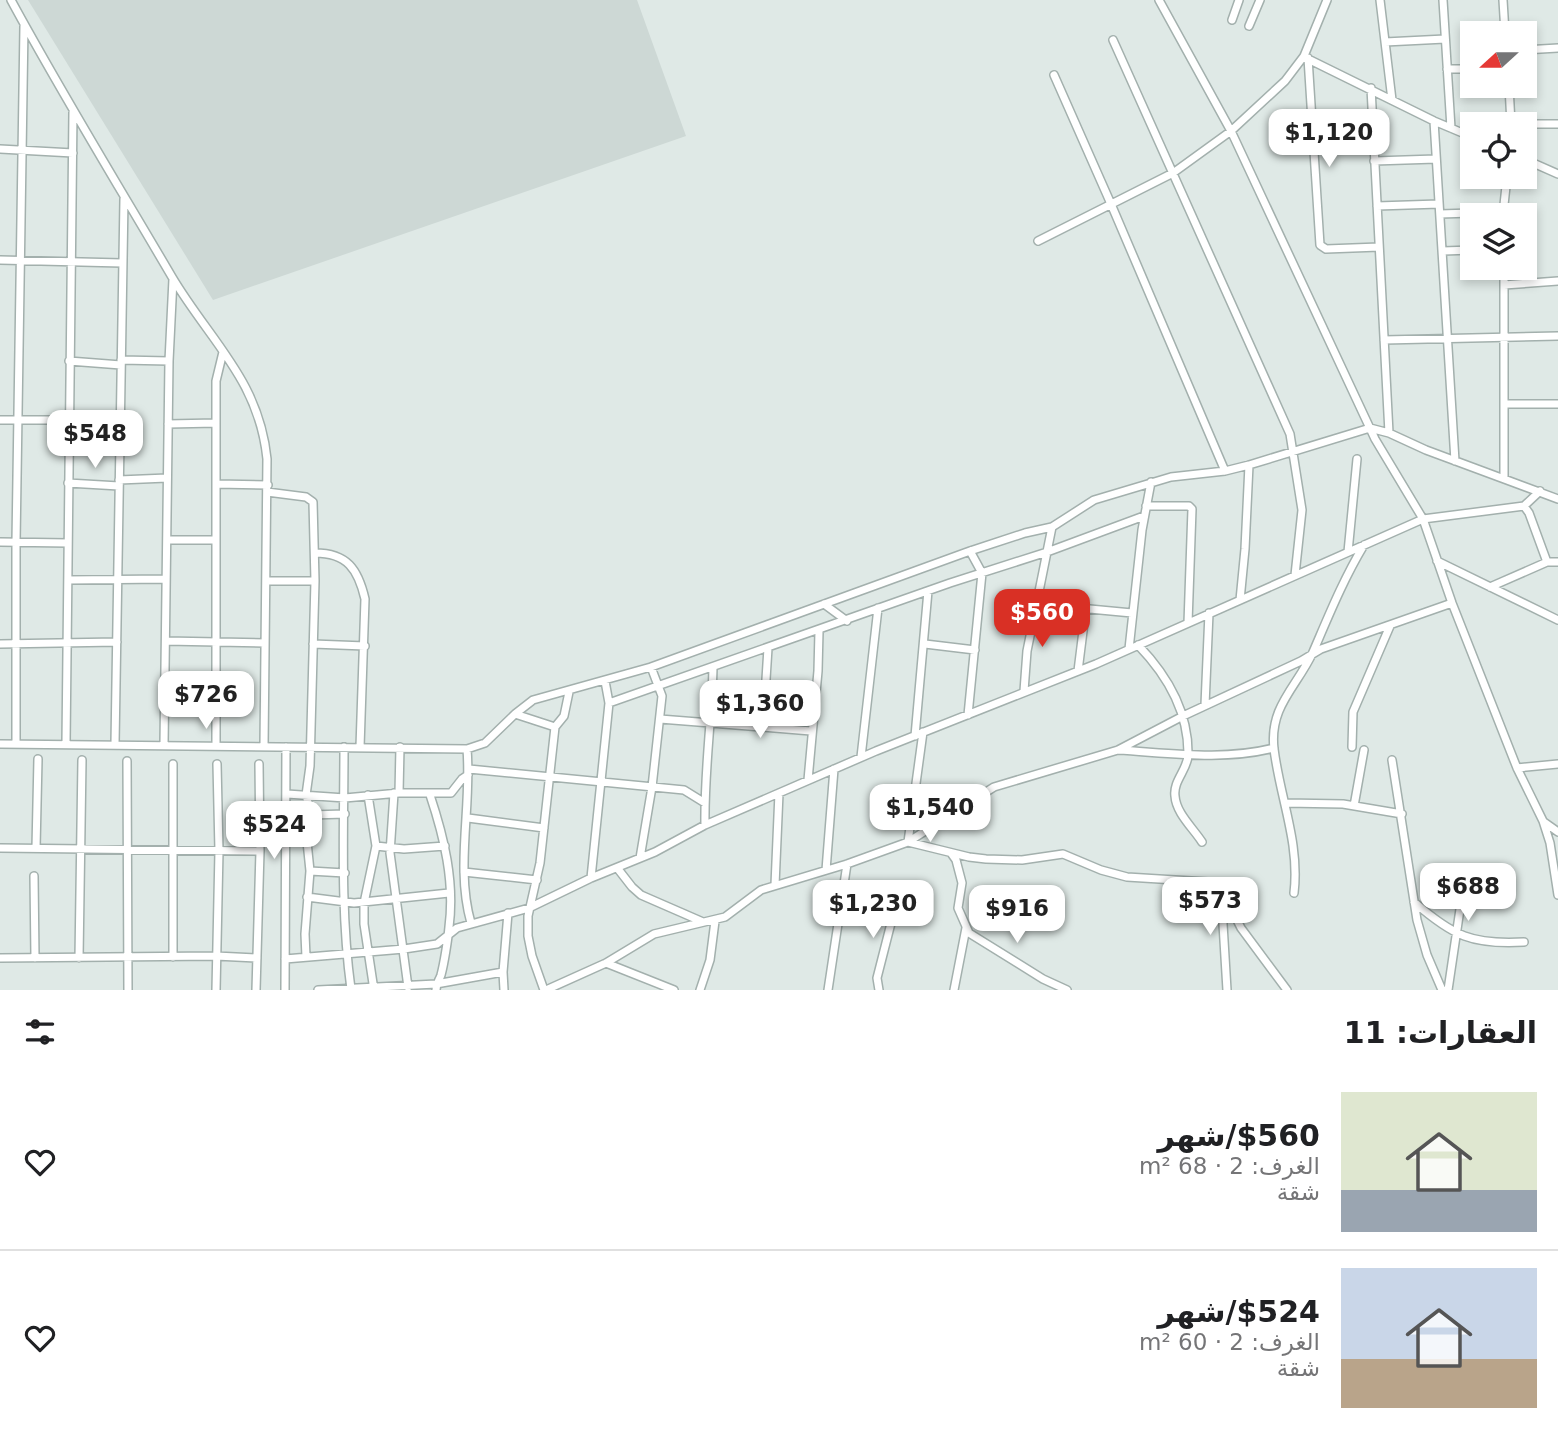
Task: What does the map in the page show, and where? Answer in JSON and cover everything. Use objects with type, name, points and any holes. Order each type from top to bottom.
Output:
[{"type":"street","points":[[11,0],[124,199],[173,278],[245,383],[253,400],[265,439],[267,489],[264,747]]},
{"type":"street","points":[[1159,0],[1231,131],[1370,428],[1423,519],[1452,603],[1517,768],[1543,821],[1550,843],[1558,895]]},
{"type":"street","points":[[1232,20],[1239,0]]},
{"type":"street","points":[[1249,26],[1260,0]]},
{"type":"street","points":[[1038,241],[1173,173],[1231,131],[1285,81],[1306,57],[1326,0]]},
{"type":"street","points":[[1380,0],[1392,100]]},
{"type":"street","points":[[1443,0],[1451,128]]},
{"type":"street","points":[[1503,0],[1504,21]]},
{"type":"street","points":[[16,743],[16,542],[24,26]]},
{"type":"street","points":[[1385,42],[1445,39]]},
{"type":"street","points":[[1113,40],[1290,434],[1302,509],[1295,575]]},
{"type":"street","points":[[1537,49],[1558,48]]},
{"type":"street","points":[[1306,57],[1460,132]]},
{"type":"street","points":[[1306,57],[1320,245],[1326,249],[1379,247]]},
{"type":"street","points":[[1447,69],[1460,69]]},
{"type":"street","points":[[1054,75],[1225,471]]},
{"type":"street","points":[[1371,88],[1389,433]]},
{"type":"street","points":[[65,743],[73,111]]},
{"type":"street","points":[[1434,121],[1455,461]]},
{"type":"street","points":[[1537,124],[1558,124]]},
{"type":"street","points":[[0,149],[73,153]]},
{"type":"street","points":[[1374,162],[1436,159]]},
{"type":"street","points":[[1537,165],[1558,174]]},
{"type":"street","points":[[115,744],[124,199]]},
{"type":"street","points":[[1377,206],[1440,204]]},
{"type":"street","points":[[1440,214],[1460,214]]},
{"type":"street","points":[[1443,251],[1460,250]]},
{"type":"street","points":[[0,260],[122,263]]},
{"type":"street","points":[[164,745],[169,361],[173,278]]},
{"type":"street","points":[[1504,280],[1504,478]]},
{"type":"street","points":[[1504,285],[1558,281]]},
{"type":"street","points":[[1384,341],[1558,336]]},
{"type":"street","points":[[215,745],[216,373],[223,352]]},
{"type":"street","points":[[69,361],[169,361]]},
{"type":"street","points":[[1505,404],[1558,404]]},
{"type":"street","points":[[0,420],[69,421]]},
{"type":"street","points":[[168,424],[216,423]]},
{"type":"street","points":[[0,744],[467,749],[485,743],[515,713],[533,700],[651,667],[970,551],[1052,527],[1094,500],[1171,477],[1225,471],[1249,465],[1370,428],[1558,499]]},
{"type":"street","points":[[1348,552],[1357,459]]},
{"type":"street","points":[[1240,600],[1249,465]]},
{"type":"street","points":[[68,482],[119,483],[167,478]]},
{"type":"street","points":[[1129,649],[1144,516],[1151,482]]},
{"type":"street","points":[[216,484],[267,489],[306,497],[313,502],[315,581],[306,795],[311,815],[306,832],[310,871],[306,957]]},
{"type":"street","points":[[285,959],[438,944],[457,928],[529,908],[808,780],[1078,671],[1423,519],[1524,506],[1540,491]]},
{"type":"street","points":[[1146,506],[1189,506],[1192,509],[1188,623]]},
{"type":"street","points":[[1524,506],[1547,562]]},
{"type":"street","points":[[609,703],[1144,516]]},
{"type":"street","points":[[1024,691],[1027,651],[1052,527]]},
{"type":"street","points":[[167,540],[216,540]]},
{"type":"street","points":[[0,542],[68,543]]},
{"type":"street","points":[[1294,892],[1296,865],[1274,748],[1280,704],[1311,655],[1335,598],[1365,545]]},
{"type":"street","points":[[968,715],[982,573],[970,551]]},
{"type":"street","points":[[315,554],[335,554],[354,570],[365,599],[360,747]]},
{"type":"street","points":[[1437,561],[1558,620]]},
{"type":"street","points":[[1490,587],[1547,562],[1558,562]]},
{"type":"street","points":[[68,580],[166,579]]},
{"type":"street","points":[[266,580],[315,581]]},
{"type":"street","points":[[908,842],[919,734],[928,591]]},
{"type":"street","points":[[569,692],[564,716],[555,727],[537,880],[529,908],[528,936],[545,990],[606,963],[654,934],[715,921],[736,911],[751,895],[908,842],[994,787],[1118,750],[1334,643],[1452,603]]},
{"type":"street","points":[[824,604],[847,621]]},
{"type":"street","points":[[1037,604],[1132,613]]},
{"type":"street","points":[[1078,671],[1086,607]]},
{"type":"street","points":[[861,757],[878,608]]},
{"type":"street","points":[[1205,705],[1209,613]]},
{"type":"street","points":[[1352,747],[1353,712],[1390,626]]},
{"type":"street","points":[[808,780],[818,671],[818,631]]},
{"type":"street","points":[[166,641],[265,643]]},
{"type":"street","points":[[0,644],[117,642]]},
{"type":"street","points":[[313,644],[365,646]]},
{"type":"street","points":[[925,644],[975,650]]},
{"type":"street","points":[[1139,645],[1163,673],[1182,716],[1188,757],[1174,795],[1180,811],[1202,842]]},
{"type":"street","points":[[763,726],[768,648]]},
{"type":"street","points":[[640,859],[660,719],[660,687],[651,667]]},
{"type":"street","points":[[705,825],[713,667]]},
{"type":"street","points":[[591,878],[609,703],[605,681]]},
{"type":"street","points":[[515,713],[555,727]]},
{"type":"street","points":[[660,719],[811,730]]},
{"type":"street","points":[[285,990],[286,747]]},
{"type":"street","points":[[344,747],[345,902],[347,954],[352,989]]},
{"type":"street","points":[[400,747],[390,848],[408,987]]},
{"type":"street","points":[[1118,750],[1188,757],[1234,756],[1274,748]]},
{"type":"street","points":[[467,749],[468,818],[464,872],[471,923]]},
{"type":"street","points":[[1354,806],[1364,750]]},
{"type":"street","points":[[36,848],[38,759]]},
{"type":"street","points":[[79,958],[82,760]]},
{"type":"street","points":[[1392,760],[1414,902],[1427,955],[1441,990]]},
{"type":"street","points":[[127,761],[128,990]]},
{"type":"street","points":[[173,764],[173,957]]},
{"type":"street","points":[[216,990],[219,851],[217,764]]},
{"type":"street","points":[[257,990],[259,764]]},
{"type":"street","points":[[1517,768],[1558,764]]},
{"type":"street","points":[[826,870],[834,769]]},
{"type":"street","points":[[287,794],[345,798],[396,793],[451,793],[469,772],[684,790],[705,803]]},
{"type":"street","points":[[775,886],[779,793]]},
{"type":"street","points":[[430,794],[445,846],[449,893],[449,926],[441,974],[436,987]]},
{"type":"street","points":[[368,795],[376,846],[364,902],[374,989]]},
{"type":"street","points":[[1286,803],[1354,806],[1402,814]]},
{"type":"street","points":[[311,815],[345,814]]},
{"type":"street","points":[[468,818],[544,828]]},
{"type":"street","points":[[1543,821],[1558,832]]},
{"type":"street","points":[[908,842],[969,857],[1022,860],[1063,854],[1101,870],[1127,877],[1224,883],[1223,924],[1227,990]]},
{"type":"street","points":[[376,846],[445,846]]},
{"type":"street","points":[[0,848],[260,851]]},
{"type":"street","points":[[950,852],[960,871],[962,883],[958,908],[969,933],[1043,979],[1067,990]]},
{"type":"street","points":[[828,990],[847,864]]},
{"type":"street","points":[[618,869],[641,895],[703,923]]},
{"type":"street","points":[[1448,990],[1463,889],[1471,870]]},
{"type":"street","points":[[310,871],[345,873]]},
{"type":"street","points":[[464,872],[537,880]]},
{"type":"street","points":[[34,876],[35,958]]},
{"type":"street","points":[[878,990],[877,978],[900,888]]},
{"type":"street","points":[[307,897],[364,902],[449,893]]},
{"type":"street","points":[[1225,896],[1241,928],[1287,990]]},
{"type":"street","points":[[1414,902],[1458,935],[1482,942],[1524,942]]},
{"type":"street","points":[[504,990],[508,913]]},
{"type":"street","points":[[700,990],[710,960],[715,921]]},
{"type":"street","points":[[954,990],[966,928]]},
{"type":"street","points":[[0,958],[257,958]]},
{"type":"street","points":[[606,963],[674,990]]},
{"type":"street","points":[[318,990],[436,987],[503,972]]},
{"type":"shaded area","points":[[28,0],[637,0],[686,136],[213,300]]}]
